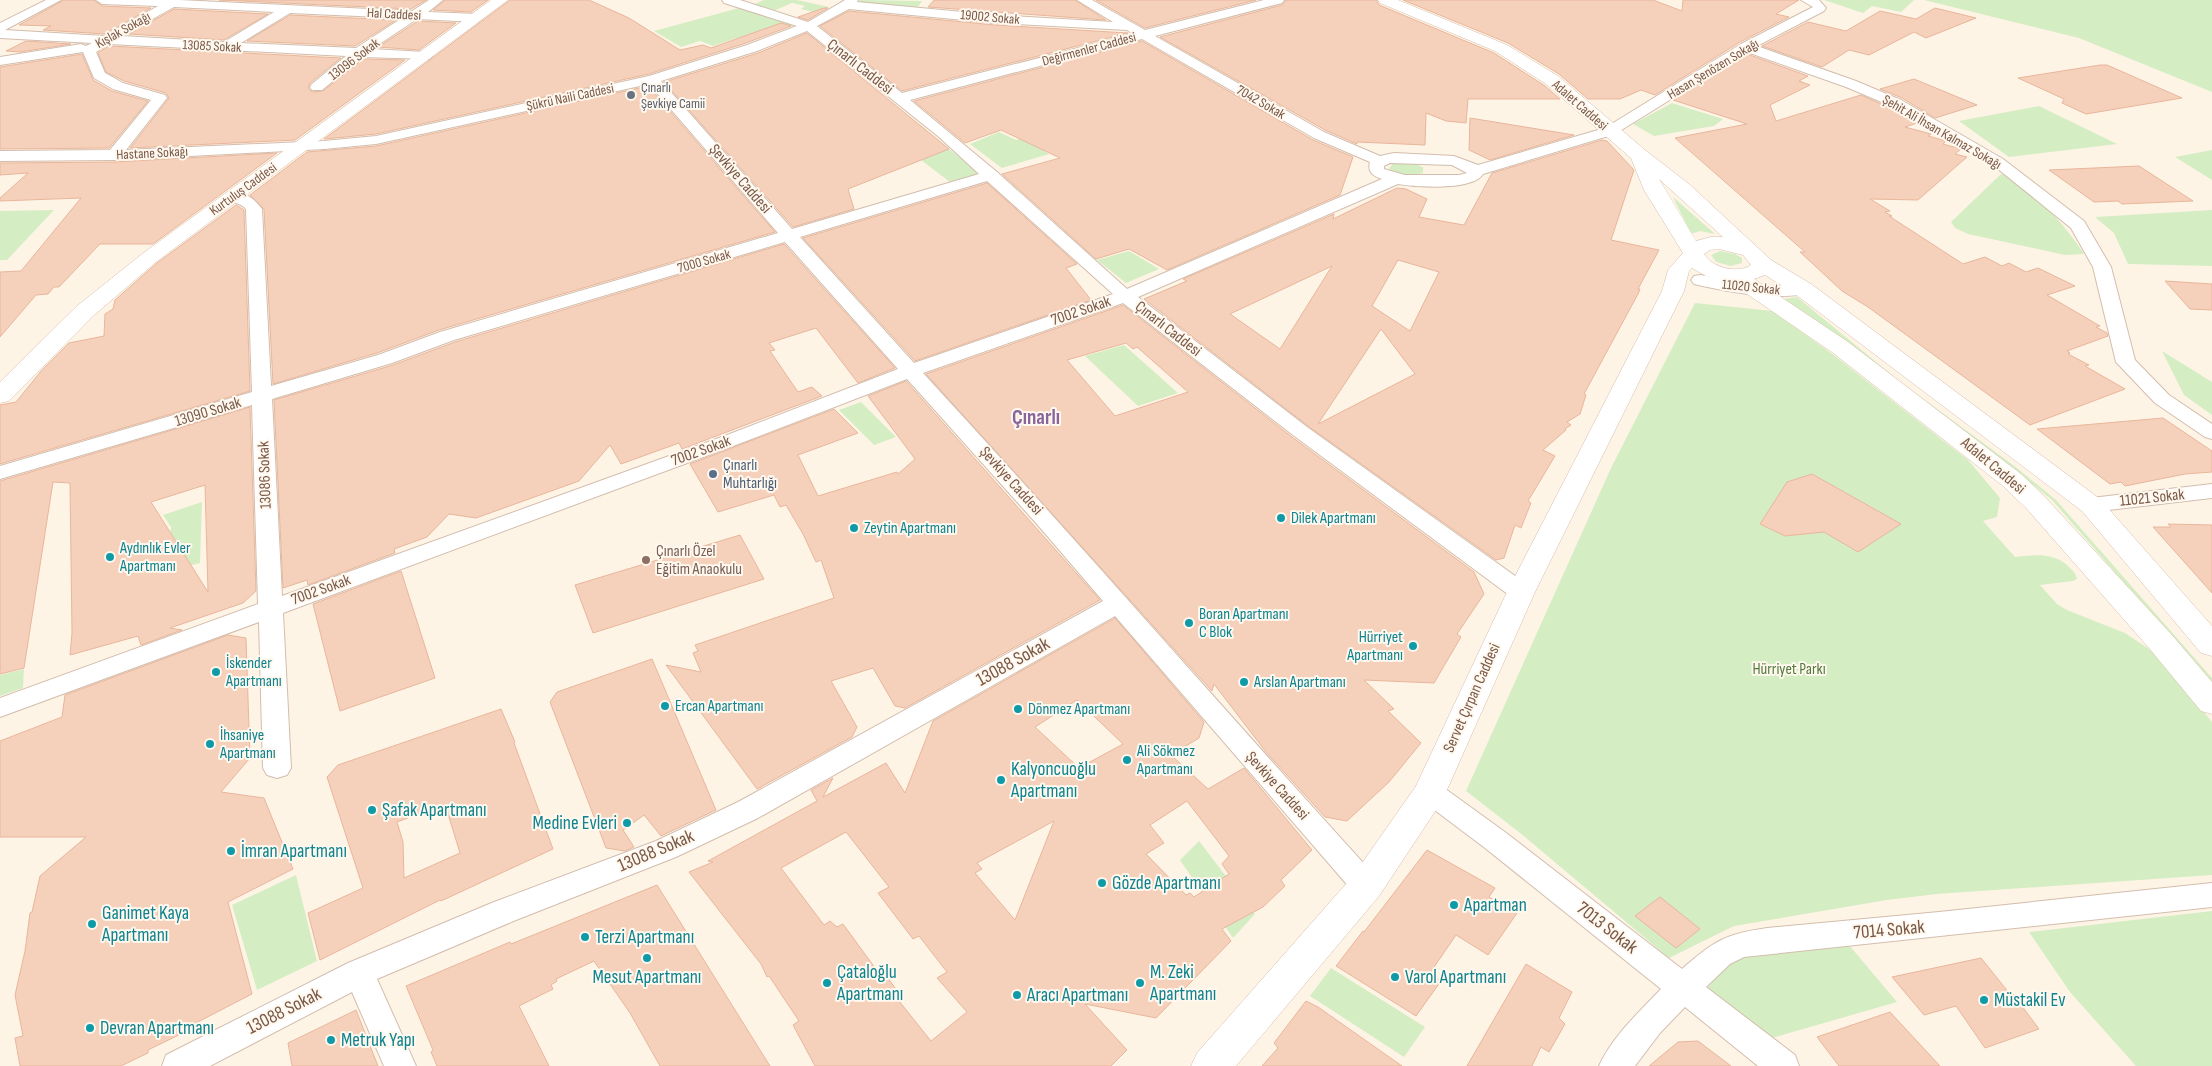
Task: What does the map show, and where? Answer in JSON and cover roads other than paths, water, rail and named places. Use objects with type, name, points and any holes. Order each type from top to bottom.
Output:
[{"type":"main road","name":"Kurtuluş Caddesi","points":[[0,396],[85,311],[158,251],[501,0]]},
{"type":"main road","name":"Adalet Caddesi","points":[[1384,0],[1465,32],[1509,52],[1552,80],[1610,131],[1682,188],[1755,256],[1803,289],[2091,504],[2212,646]]},
{"type":"main road","points":[[1638,154],[1654,190],[1693,253]]},
{"type":"main road","name":"Adalet Caddesi","points":[[1755,256],[1729,245],[1709,244],[1701,246],[1693,253],[1697,262],[1703,266],[1732,275],[1758,290],[1840,347],[2012,480],[2035,502],[2160,641],[2212,703]]},
{"type":"main road","name":"Servet Çırpan Caddesi","points":[[1211,1066],[1366,886],[1430,792],[1521,592],[1586,458],[1686,286],[1679,270],[1693,253]]},
{"type":"main road","points":[[1686,286],[1732,275],[1752,273],[1762,266],[1755,256]]},
{"type":"street","points":[[0,28],[55,0]]},
{"type":"street","name":"Hal Caddesi","points":[[102,0],[175,2],[477,18]]},
{"type":"street","points":[[226,46],[303,0]]},
{"type":"street","name":"13096 Sokak","points":[[317,86],[358,53],[437,0]]},
{"type":"street","points":[[728,0],[809,26]]},
{"type":"street","name":"7042 Sokak","points":[[1083,0],[1319,135],[1346,148],[1380,161],[1394,158],[1454,161],[1468,165],[1475,171]]},
{"type":"street","name":"Değirmenler Caddesi","points":[[899,98],[1278,0]]},
{"type":"street","name":"Hasan Şenözen Sokağı","points":[[1610,131],[1746,47],[1820,8],[1819,5],[1806,0]]},
{"type":"street","name":"Kışlak Sokağı","points":[[114,155],[160,98],[118,86],[98,75],[90,49],[175,2]]},
{"type":"street","name":"Şükrü Naili Caddesi","points":[[304,145],[341,144],[376,140],[652,80],[752,48],[809,26],[850,3]]},
{"type":"street","name":"19002 Sokak","points":[[850,3],[995,19],[1132,27]]},
{"type":"street","name":"Çınarlı Caddesi","points":[[809,26],[991,175],[1039,221],[1125,296],[1300,431],[1521,592]]},
{"type":"street","name":"13085 Sokak","points":[[0,34],[103,41],[425,56]]},
{"type":"street","points":[[0,61],[68,50],[103,41]]},
{"type":"street","name":"Şehit Ali İhsan Kalmaz Sokağı","points":[[1746,47],[1851,84],[1896,103],[1998,162],[2078,225],[2102,267],[2126,362],[2162,399],[2212,432]]},
{"type":"street","name":"Şevkiye Caddesi","points":[[652,80],[712,146],[789,236],[912,370],[1366,886]]},
{"type":"street","points":[[1380,161],[1375,167],[1377,171],[1387,177],[1396,179],[1459,180],[1472,177],[1475,171],[1610,131]]},
{"type":"street","name":"Hastane Sokağı","points":[[0,156],[114,155],[304,145]]},
{"type":"street","name":"7000 Sokak","points":[[416,348],[452,334],[991,175]]},
{"type":"street","name":"7002 Sokak","points":[[0,708],[734,439],[912,370],[1125,296],[1396,179]]},
{"type":"street","name":"13086 Sokak","points":[[233,196],[248,201],[254,209],[277,768]]},
{"type":"street","name":"11020 Sokak","points":[[1686,286],[1780,292],[1803,289]]},
{"type":"street","name":"13090 Sokak","points":[[0,473],[262,396],[416,348]]},
{"type":"street","name":"11021 Sokak","points":[[2091,504],[2212,491]]},
{"type":"street","name":"13088 Sokak","points":[[178,1066],[359,973],[505,911],[666,849],[748,810],[1118,604]]},
{"type":"street","name":"7013 Sokak","points":[[1430,792],[1495,840],[1783,1066]]},
{"type":"street","name":"7014 Sokak","points":[[1615,1066],[1649,1023],[1683,988],[1719,955],[1740,945],[2212,895]]},
{"type":"street","points":[[359,973],[400,1066]]},
{"type":"place","name":"Çınarlı Şevkiye Camii","points":[[631,95]]},
{"type":"place","name":"Çınarlı Muhtarlığı","points":[[713,474]]},
{"type":"place","name":"Dilek Apartmanı","points":[[1281,518]]},
{"type":"place","name":"Zeytin Apartmanı","points":[[854,528]]},
{"type":"place","name":"Aydınlık Evler Apartmanı","points":[[110,557]]},
{"type":"place","name":"Çınarlı Özel Eğitim Anaokulu","points":[[646,560]]},
{"type":"place","name":"Boran Apartmanı C Blok","points":[[1189,623]]},
{"type":"place","name":"Hürriyet Apartmanı","points":[[1413,646]]},
{"type":"place","name":"İskender Apartmanı","points":[[216,672]]},
{"type":"place","name":"Arslan Apartmanı","points":[[1244,682]]},
{"type":"place","name":"Ercan Apartmanı","points":[[665,706]]},
{"type":"place","name":"Dönmez Apartmanı","points":[[1018,709]]},
{"type":"place","name":"İhsaniye Apartmanı","points":[[210,744]]},
{"type":"place","name":"Ali Sökmez Apartmanı","points":[[1127,760]]},
{"type":"place","name":"Kalyoncuoğlu Apartmanı","points":[[1001,780]]},
{"type":"place","name":"Şafak Apartmanı","points":[[372,810]]},
{"type":"place","name":"Medine Evleri","points":[[627,823]]},
{"type":"place","name":"İmran Apartmanı","points":[[231,851]]},
{"type":"place","name":"Gözde Apartmanı","points":[[1102,883]]},
{"type":"place","name":"Apartman","points":[[1454,905]]},
{"type":"place","name":"Ganimet Kaya Apartmanı","points":[[92,924]]},
{"type":"place","name":"Terzi Apartmanı","points":[[585,937]]},
{"type":"place","name":"Mesut Apartmanı","points":[[647,958]]},
{"type":"place","name":"Varol Apartmanı","points":[[1395,977]]},
{"type":"place","name":"Çataloğlu Apartmanı","points":[[827,983]]},
{"type":"place","name":"M. Zeki Apartmanı","points":[[1140,983]]},
{"type":"place","name":"Aracı Apartmanı","points":[[1017,995]]},
{"type":"place","name":"Müstakil Ev","points":[[1984,1000]]},
{"type":"place","name":"Devran Apartmanı","points":[[90,1028]]},
{"type":"place","name":"Metruk Yapı","points":[[331,1040]]},
{"type":"district","name":"Çınarlı","points":[[1036,417]]},
{"type":"park label","name":"Hürriyet Parkı","points":[[1789,669]]}]
